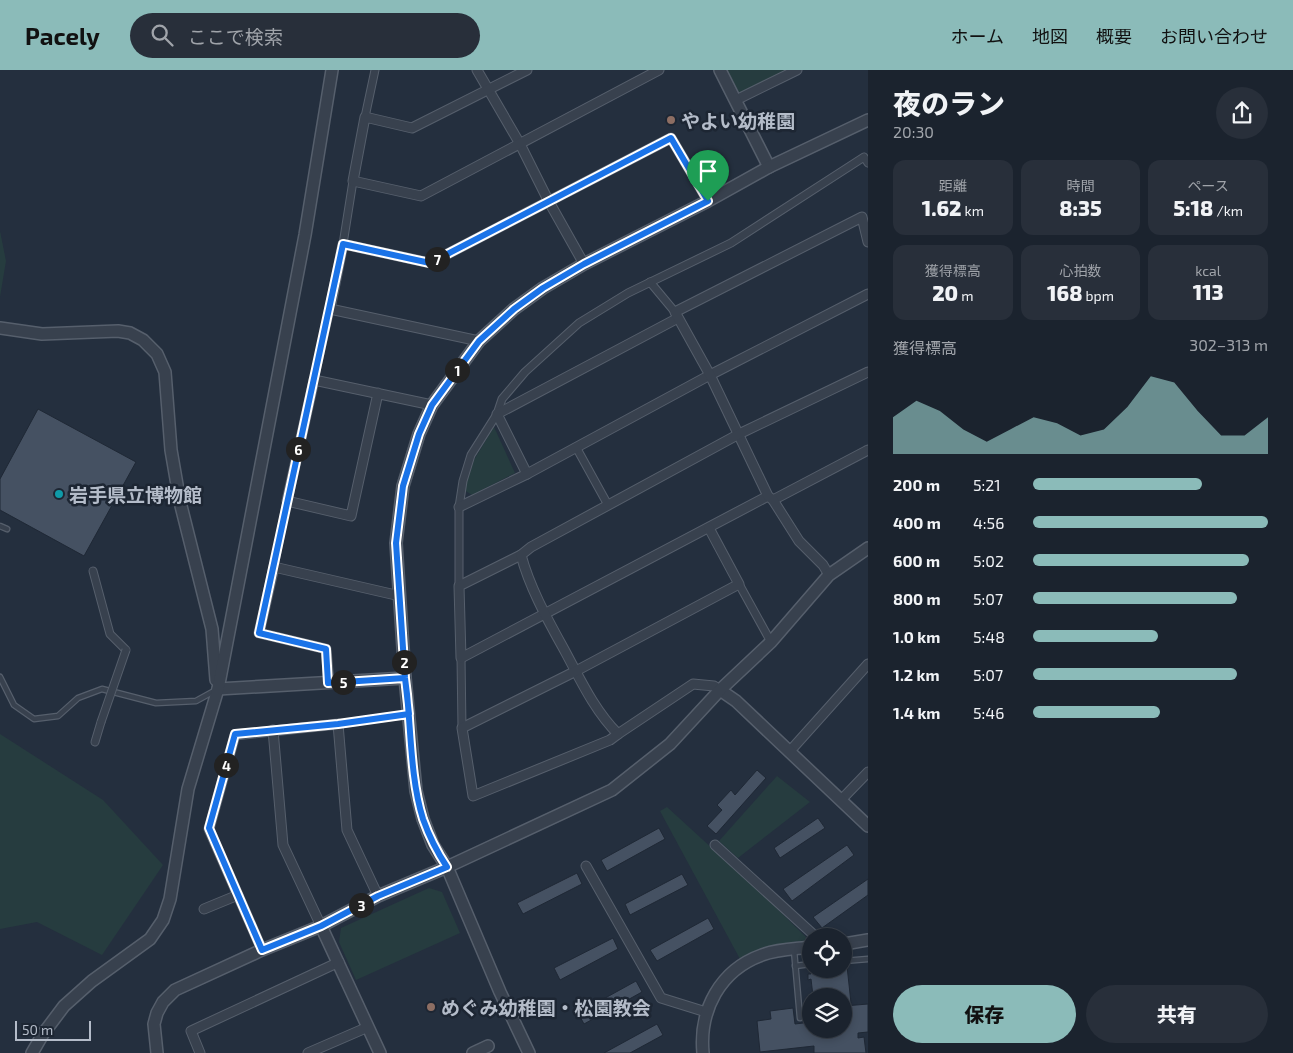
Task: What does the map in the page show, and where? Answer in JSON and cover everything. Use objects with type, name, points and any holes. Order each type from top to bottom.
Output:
[{"type":"street","points":[[32,1053],[43,1034],[64,1006],[92,981],[150,939],[163,920],[170,899],[188,789],[218,689],[305,235],[332,70]]},
{"type":"street","points":[[328,683],[326,649],[259,633],[286,501],[330,309],[365,117],[376,70]]},
{"type":"street","points":[[478,70],[584,264]]},
{"type":"street","points":[[365,117],[412,128],[526,70]]},
{"type":"street","points":[[353,181],[421,196],[659,70]]},
{"type":"street","points":[[720,70],[770,167]]},
{"type":"street","points":[[736,100],[797,70]]},
{"type":"street","points":[[529,1053],[500,992],[447,867],[433,845],[416,791],[405,678],[396,543],[403,486],[419,434],[432,405],[479,341],[514,309],[543,288],[584,264],[770,167],[868,120]]},
{"type":"street","points":[[343,244],[430,263],[548,200],[671,138],[708,201]]},
{"type":"street","points":[[868,163],[864,157],[731,243],[628,293],[580,323],[525,372],[502,399],[497,414],[471,455],[463,481],[459,506],[458,586],[462,728],[473,796],[610,740],[693,684],[714,686],[736,701],[868,826]]},
{"type":"street","points":[[497,414],[676,315],[865,216],[868,242]]},
{"type":"street","points":[[650,282],[676,315],[710,375],[771,498],[799,541],[823,565],[830,575]]},
{"type":"street","points":[[459,506],[527,474],[710,375],[868,294]]},
{"type":"street","points":[[330,309],[479,341]]},
{"type":"street","points":[[0,328],[42,334],[118,331],[130,333],[143,340],[156,354],[165,372],[171,450],[180,502],[212,629],[218,689]]},
{"type":"street","points":[[458,586],[522,555],[531,547],[739,434],[868,372]]},
{"type":"street","points":[[314,380],[432,405]]},
{"type":"street","points":[[286,501],[351,516],[378,393]]},
{"type":"street","points":[[497,414],[527,474]]},
{"type":"street","points":[[576,447],[608,505]]},
{"type":"street","points":[[461,658],[709,528],[868,450]]},
{"type":"street","points":[[709,528],[771,642]]},
{"type":"street","points":[[157,1053],[154,1024],[157,1013],[163,1002],[175,990],[262,950],[321,926],[378,896],[447,867],[612,790],[670,744],[720,690],[771,642],[830,575],[868,548]]},
{"type":"street","points":[[522,555],[524,565],[545,614],[590,696],[608,724],[618,734]]},
{"type":"street","points":[[274,566],[400,596]]},
{"type":"street","points":[[93,571],[110,634],[126,650],[95,742]]},
{"type":"street","points":[[462,728],[576,671],[739,584]]},
{"type":"street","points":[[790,751],[868,664]]},
{"type":"street","points":[[218,689],[405,678]]},
{"type":"street","points":[[262,950],[209,828],[235,734],[338,724],[409,714]]},
{"type":"street","points":[[338,724],[347,830],[378,896]]},
{"type":"street","points":[[273,730],[283,845],[380,1053]]},
{"type":"street","points":[[841,800],[868,772]]},
{"type":"street","points":[[715,845],[806,928]]},
{"type":"street","points":[[586,866],[661,998],[706,1012]]},
{"type":"street","points":[[204,909],[238,895]]},
{"type":"street","points":[[852,943],[868,940]]},
{"type":"street","points":[[703,1053],[702,1040],[706,1012],[719,988],[734,971],[763,954],[802,948]]},
{"type":"street","points":[[200,1053],[191,1031],[339,962]]},
{"type":"street","points":[[308,1053],[368,1027]]},
{"type":"street","points":[[474,1053],[490,1050]]},
{"type":"lane","points":[[0,526],[7,529]]},
{"type":"lane","points":[[0,677],[14,705],[34,719],[58,716],[78,698],[102,689],[156,703],[196,701],[218,689]]},
{"type":"lane","points":[[794,949],[800,1018]]},
{"type":"lane","points":[[852,960],[868,959]]},
{"type":"lane","points":[[795,966],[802,965]]},
{"type":"green space","points":[[727,70],[786,70],[740,94]]},
{"type":"green space","points":[[0,231],[6,261],[0,297]]},
{"type":"green space","points":[[494,427],[515,473],[472,495],[464,490],[474,460]]},
{"type":"green space","points":[[0,734],[103,800],[163,865],[102,955],[37,922],[0,929]]},
{"type":"green space","points":[[777,776],[810,802],[738,858],[719,841]]},
{"type":"green space","points":[[667,807],[802,933],[802,941],[765,948],[740,959],[660,811]]},
{"type":"green space","points":[[429,888],[442,892],[460,933],[356,980],[339,942],[341,928]]},
{"type":"building","name":"岩手県立博物館","points":[[38,409],[136,462],[84,556],[0,510],[0,479]]},
{"type":"building","points":[[757,770],[766,778],[716,834],[707,826],[722,810],[717,805],[731,790],[735,795]]},
{"type":"building","points":[[818,818],[825,828],[780,858],[774,848]]},
{"type":"building","points":[[659,828],[665,839],[607,871],[601,860]]},
{"type":"building","points":[[847,845],[854,855],[792,901],[783,889]]},
{"type":"building","points":[[577,873],[582,884],[523,914],[517,903]]},
{"type":"building","points":[[682,874],[688,885],[630,915],[625,904]]},
{"type":"building","points":[[868,879],[868,895],[822,928],[813,917]]},
{"type":"building","points":[[708,918],[714,929],[657,961],[650,950]]},
{"type":"building","points":[[613,938],[618,949],[560,980],[554,968]]},
{"type":"building","points":[[808,978],[848,978],[849,988],[812,988],[811,979],[808,980]]},
{"type":"building","points":[[636,981],[642,992],[584,1024],[578,1013]]},
{"type":"building","points":[[868,1004],[868,1032],[858,1033],[858,1038],[864,1037],[866,1053],[814,1053],[814,1046],[760,1052],[757,1021],[771,1019],[770,1011],[793,1008],[795,1024],[802,1023],[802,1038],[852,1038],[852,1005]]},
{"type":"building","points":[[657,1024],[663,1035],[630,1053],[604,1053]]},
{"type":"place","name":"やよい幼稚園","points":[[671,120]]},
{"type":"place","name":"岩手県立博物館","points":[[59,494]]},
{"type":"place","name":"めぐみ幼稚園・松園教会","points":[[431,1007]]},
{"type":"route","points":[[708,201],[584,264],[543,288],[514,309],[479,341],[432,405],[419,434],[403,486],[396,543],[405,678],[407,694],[416,791],[433,845],[447,867],[378,896],[321,926],[262,950],[209,828],[235,734],[338,724],[409,714],[405,678],[328,683],[326,649],[259,633],[343,244],[430,263],[548,200],[671,138],[708,201]]}]
